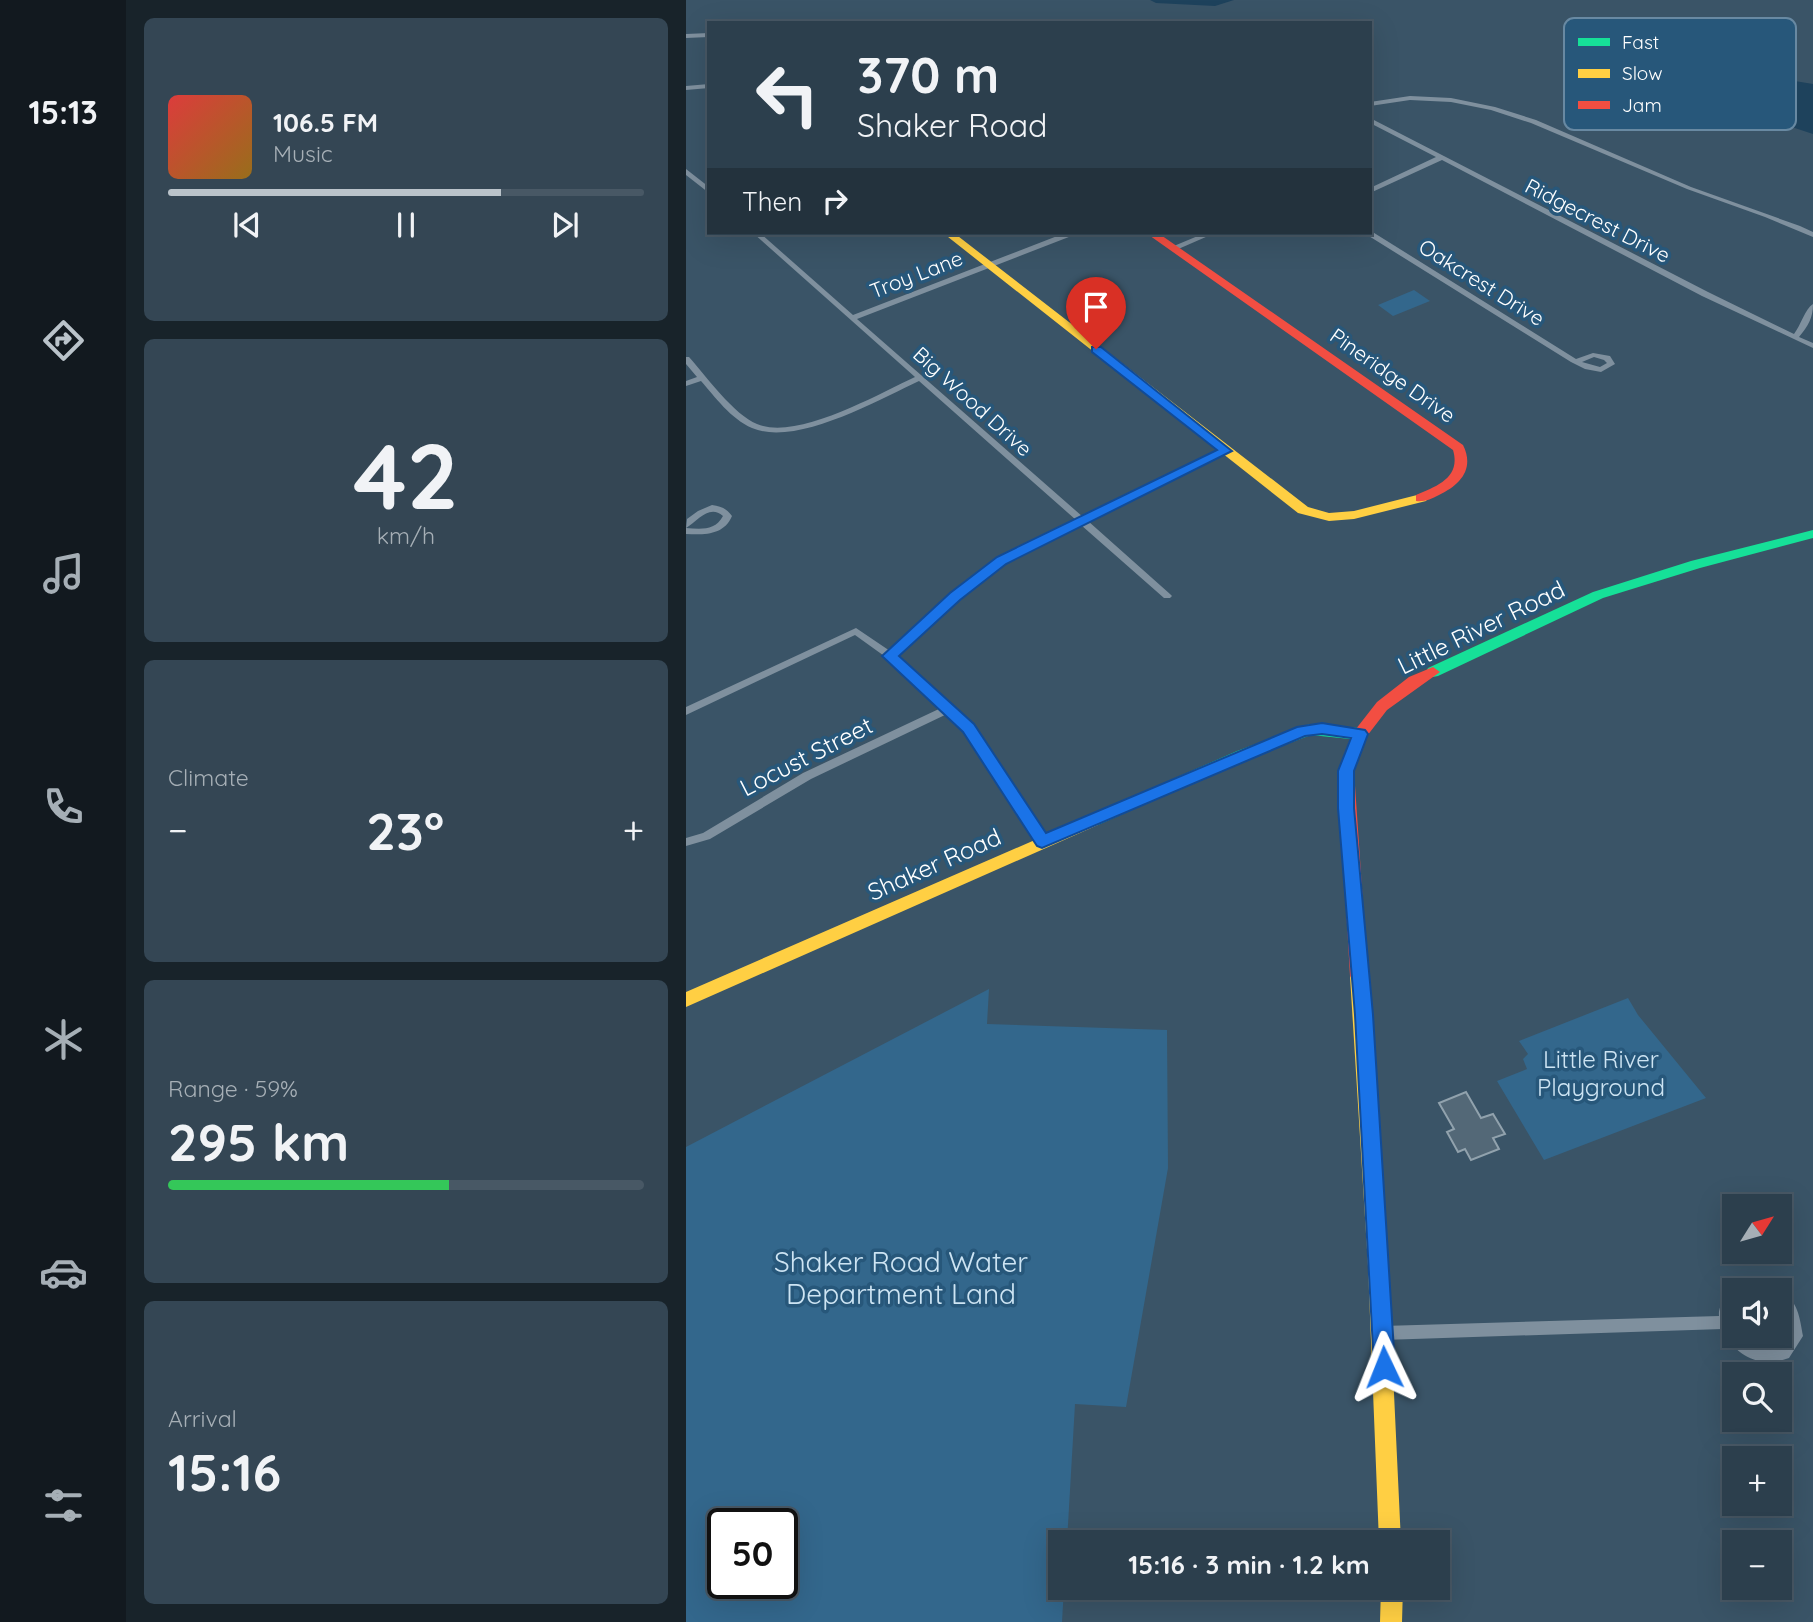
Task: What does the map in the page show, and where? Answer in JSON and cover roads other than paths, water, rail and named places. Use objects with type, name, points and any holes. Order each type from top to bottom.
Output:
[{"type":"street","points":[[686,36],[707,36]]},
{"type":"street","points":[[686,88],[707,86]]},
{"type":"street","points":[[1372,104],[1403,99],[1442,100],[1549,125],[1687,187],[1813,235]]},
{"type":"street","name":"Ridgecrest Drive","points":[[1372,121],[1813,346]]},
{"type":"street","points":[[1372,190],[1440,158]]},
{"type":"street","points":[[686,171],[707,189]]},
{"type":"street","name":"Big Wood Drive","points":[[758,235],[1167,596]]},
{"type":"street","name":"Pineridge Drive","points":[[951,235],[1291,503],[1312,514],[1329,517],[1354,515],[1440,491],[1457,479],[1464,461],[1459,448],[1450,440],[1155,235]]},
{"type":"street","name":"Troy Lane","points":[[852,318],[1066,235]]},
{"type":"street","points":[[1173,248],[1206,235]]},
{"type":"street","name":"Oakcrest Drive","points":[[1371,235],[1577,361]]},
{"type":"street","points":[[1795,337],[1804,326],[1813,306]]},
{"type":"street","points":[[686,359],[747,422],[779,431],[811,424],[920,378]]},
{"type":"street","points":[[686,384],[703,377]]},
{"type":"street","points":[[890,656],[955,596],[1001,561],[1225,451]]},
{"type":"street","points":[[686,525],[699,512],[710,509],[723,510],[728,516],[726,523],[717,529],[686,531]]},
{"type":"street","name":"Little River Road","points":[[1390,1530],[1383,1333],[1364,1015],[1346,808],[1346,771],[1360,734],[1382,706],[1414,681],[1598,595],[1696,564],[1813,534]]},
{"type":"street","points":[[686,711],[856,631],[890,656],[969,728],[1042,842]]},
{"type":"street","name":"Locust Street","points":[[686,842],[706,836],[755,804],[818,771],[947,710]]},
{"type":"street","name":"Shaker Road","points":[[686,1000],[1042,842],[1302,731],[1322,728],[1360,734]]},
{"type":"street","points":[[1792,1313],[1797,1325],[1792,1346]]},
{"type":"street","points":[[1383,1333],[1722,1322]]},
{"type":"street","points":[[1745,1348],[1761,1356],[1784,1353],[1790,1348]]},
{"type":"street","points":[[1391,1622],[1392,1600]]},
{"type":"waterway","points":[[1156,0],[1215,3],[1228,0]]},
{"type":"park label","name":"Little River Playground","points":[[1601,1073]]},
{"type":"park label","name":"Shaker Road Water Department Land","points":[[901,1277]]}]
